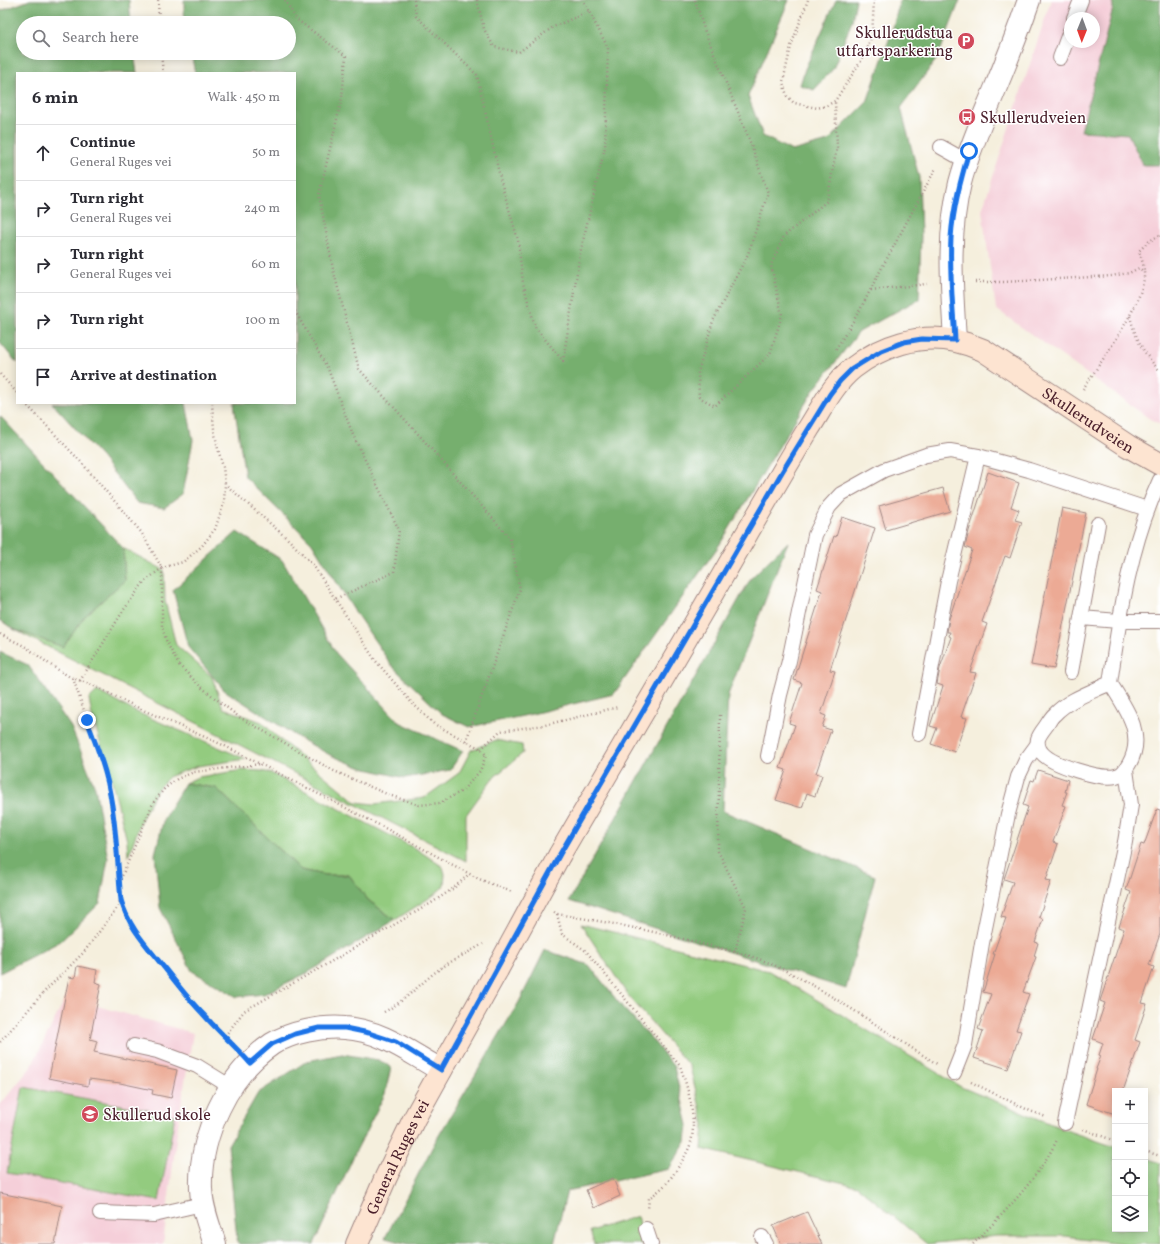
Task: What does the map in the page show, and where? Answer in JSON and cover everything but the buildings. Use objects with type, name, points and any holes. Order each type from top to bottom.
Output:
[{"type":"main road","name":"General Ruges vei","points":[[357,1244],[386,1177],[414,1119],[560,854],[782,472],[830,394],[852,369],[881,351],[904,342],[922,339],[955,340]]},
{"type":"main road","name":"Skullerudveien","points":[[955,340],[982,350],[1128,446],[1160,464]]},
{"type":"street","points":[[955,340],[951,283],[951,238],[960,183],[966,161],[1012,47],[1029,0]]},
{"type":"street","points":[[215,1244],[202,1204],[202,1167],[206,1140],[216,1112],[231,1087],[250,1063],[272,1044],[295,1034],[319,1028],[345,1028],[369,1033],[396,1042],[441,1070]]},
{"type":"lane","points":[[1076,12],[1080,0]]},
{"type":"lane","points":[[1060,58],[1064,47]]},
{"type":"lane","points":[[941,147],[966,161]]},
{"type":"lane","points":[[768,756],[815,535],[829,508],[841,494],[884,470],[926,455],[950,451],[978,456],[1029,470],[1147,509]]},
{"type":"lane","points":[[919,734],[948,581],[978,456]]},
{"type":"lane","points":[[1037,745],[1042,753],[1053,761],[1085,773],[1105,777],[1117,776],[1126,770],[1134,756],[1134,726],[1128,711],[1110,683],[1119,621],[1131,564],[1147,509],[1160,480]]},
{"type":"lane","points":[[1070,672],[1098,524]]},
{"type":"lane","points":[[1081,618],[1119,621],[1160,621]]},
{"type":"lane","points":[[954,1073],[965,1045],[982,943],[1008,814],[1018,777],[1026,760],[1037,745],[1038,738],[1054,714],[1066,705],[1110,683]]},
{"type":"lane","points":[[1065,1123],[1125,842],[1131,805],[1126,770]]},
{"type":"lane","points":[[134,1046],[157,1051],[197,1066],[231,1087]]},
{"type":"lane","points":[[100,1213],[154,1215],[202,1204]]},
{"type":"lane","points":[[646,1229],[651,1244]]},
{"type":"path","points":[[158,0],[159,16]]},
{"type":"path","points":[[285,0],[294,16]]},
{"type":"path","points":[[414,0],[416,16],[477,75],[501,182],[518,240],[523,283],[535,327],[563,361],[580,254],[605,147],[608,48],[583,0]]},
{"type":"path","points":[[477,0],[484,29],[494,47],[519,52],[553,27],[590,11]]},
{"type":"path","points":[[695,0],[704,29],[749,139],[768,193],[748,254],[713,320],[698,372],[699,397],[715,406],[770,354],[782,315],[771,265],[784,236],[826,201],[837,147],[835,101]]},
{"type":"path","points":[[808,0],[791,46],[783,82],[787,96],[794,103],[817,108],[826,106],[835,101],[861,61],[872,36],[874,0]]},
{"type":"path","points":[[296,19],[346,56],[342,98],[319,195],[333,269],[359,369],[510,538],[520,589],[466,741]]},
{"type":"path","points":[[162,60],[163,72]]},
{"type":"path","points":[[832,354],[860,310],[937,166]]},
{"type":"path","points":[[1083,389],[1134,310],[1145,273],[1139,251],[1148,242],[1160,234]]},
{"type":"path","points":[[975,282],[1004,282],[1111,276],[1130,273],[1139,268],[1145,273]]},
{"type":"path","points":[[870,290],[932,284]]},
{"type":"path","points":[[296,313],[328,369],[353,435],[399,530],[394,572],[335,599]]},
{"type":"path","points":[[1130,316],[1138,343],[1160,371]]},
{"type":"path","points":[[0,374],[16,392]]},
{"type":"path","points":[[26,404],[81,462],[141,532],[162,568],[162,627],[167,643],[179,666],[201,687],[239,717],[334,771],[389,794],[418,805],[440,803],[462,791],[480,771],[486,755],[481,749],[434,724],[411,702],[375,660],[313,565],[290,541],[225,484]]},
{"type":"path","points":[[80,681],[123,611],[144,582],[162,568],[183,562],[202,546],[215,529],[224,503],[225,484],[223,467],[214,429],[212,404]]},
{"type":"path","points":[[0,634],[26,647],[52,666],[73,678],[92,685],[150,714],[223,745],[262,764],[469,874],[513,893]]},
{"type":"path","points":[[73,678],[106,779],[111,803],[121,900],[124,909],[132,926],[144,943],[196,1006],[250,1063]]},
{"type":"path","points":[[481,749],[500,731],[545,725],[621,706]]},
{"type":"path","points":[[720,715],[718,850],[746,908],[735,952]]},
{"type":"path","points":[[119,883],[153,803],[165,788],[177,779],[194,772],[262,764]]},
{"type":"path","points":[[225,1036],[244,1011],[433,902],[454,888],[469,874]]},
{"type":"path","points":[[0,1042],[44,992],[84,952],[112,915],[121,900]]},
{"type":"path","points":[[551,911],[557,914],[597,920],[662,933],[735,952],[774,965],[825,993],[943,1068],[1030,1111],[1112,1140]]},
{"type":"path","points":[[557,914],[562,934],[586,951],[680,1066],[687,1086],[694,1124],[691,1143],[679,1166],[666,1184],[649,1198],[646,1229]]},
{"type":"path","points":[[356,1030],[405,999],[433,974],[455,959],[487,942]]},
{"type":"path","points":[[973,1244],[993,1224],[1038,1172],[1053,1148],[1065,1123]]},
{"type":"path","points":[[1148,1152],[1160,1156]]},
{"type":"shaded area","points":[[1051,0],[1160,0],[1160,424],[1150,419],[996,309],[982,210]]},
{"type":"shaded area","name":"Skullerud skole","points":[[66,997],[193,1033],[178,1124],[163,1244],[0,1244],[0,1105],[31,1067]]},
{"type":"green space","points":[[30,0],[129,0],[130,16],[16,16],[16,60],[135,60],[137,72],[16,72],[16,362],[0,343],[0,11]]},
{"type":"green space","points":[[184,0],[789,0],[748,96],[763,136],[792,151],[828,141],[867,102],[892,31],[900,0],[960,0],[938,57],[901,108],[919,177],[921,235],[919,299],[859,332],[813,391],[720,544],[614,694],[528,715],[469,727],[442,714],[392,666],[355,612],[312,543],[245,477],[234,404],[296,404],[296,72],[195,72],[192,60],[296,60],[296,16],[185,16]]},
{"type":"green space","points":[[836,0],[856,0],[852,21],[833,69],[814,90],[800,85],[805,69]]},
{"type":"green space","points":[[1112,0],[1160,0],[1160,165],[1143,165],[1128,134],[1081,131],[1113,8]]},
{"type":"green space","points":[[53,404],[186,404],[193,440],[183,494],[164,508],[137,503],[102,458]]},
{"type":"green space","points":[[0,416],[123,548],[125,580],[85,616],[63,647],[13,629],[0,620]]},
{"type":"green space","points":[[237,532],[282,560],[336,653],[399,722],[463,751],[450,770],[405,778],[362,768],[330,755],[299,738],[224,690],[188,647],[173,590]]},
{"type":"green space","points":[[788,542],[728,695],[723,811],[875,876],[846,989],[569,901],[751,578]]},
{"type":"green space","points":[[123,548],[164,570],[165,601],[176,645],[212,677],[223,708],[262,722],[276,736],[356,802],[374,804],[424,798],[459,773],[471,750],[496,740],[522,745],[523,753],[492,779],[466,815],[466,861],[13,629],[63,646],[85,616],[125,580]]},
{"type":"green space","points":[[0,652],[28,665],[71,727],[95,787],[108,859],[100,903],[61,941],[0,973]]},
{"type":"green space","points":[[97,691],[134,711],[246,759],[198,766],[170,776],[158,788],[142,818],[128,857],[127,841],[111,777],[92,716],[89,699]]},
{"type":"green space","points":[[243,770],[271,773],[418,850],[443,867],[445,874],[444,886],[434,895],[395,920],[368,900],[349,875],[326,875],[301,870],[216,788],[185,783],[198,777]]},
{"type":"green space","points":[[185,783],[216,788],[301,870],[326,875],[349,875],[368,900],[395,920],[309,972],[264,994],[237,997],[192,971],[160,908],[155,854],[164,818]]},
{"type":"green space","points":[[581,924],[769,971],[961,1087],[1071,1132],[1112,1146],[1112,1232],[1148,1232],[1148,1158],[1160,1163],[1160,1244],[1129,1244],[1064,1236],[997,1236],[927,1244],[857,1186],[702,1149],[704,1124],[690,1067],[627,994]]},
{"type":"green space","points":[[545,950],[589,965],[623,1008],[651,1038],[674,1067],[688,1125],[686,1142],[669,1169],[567,1191],[554,1244],[409,1244],[385,1238],[435,1142],[519,1002]]},
{"type":"green space","points":[[342,1054],[379,1060],[391,1067],[385,1094],[355,1153],[314,1244],[239,1244],[237,1239],[228,1145],[258,1093],[307,1061]]},
{"type":"green space","points":[[23,1087],[175,1115],[159,1201],[7,1173]]},
{"type":"green space","points":[[638,1216],[645,1244],[594,1244],[590,1231]]},
{"type":"place","name":"Skullerudstua utfartsparkering","points":[[966,41]]},
{"type":"place","name":"Skullerudveien","points":[[967,117]]},
{"type":"place","name":"Skullerud skole","points":[[90,1114]]},
{"type":"route","points":[[87,720],[105,772],[111,803],[121,900],[132,926],[187,997],[250,1063],[272,1044],[295,1034],[319,1028],[345,1028],[369,1033],[396,1042],[441,1070],[560,854],[782,472],[830,394],[852,369],[881,351],[904,342],[922,339],[955,340],[951,283],[951,238],[960,183],[969,151]]}]
